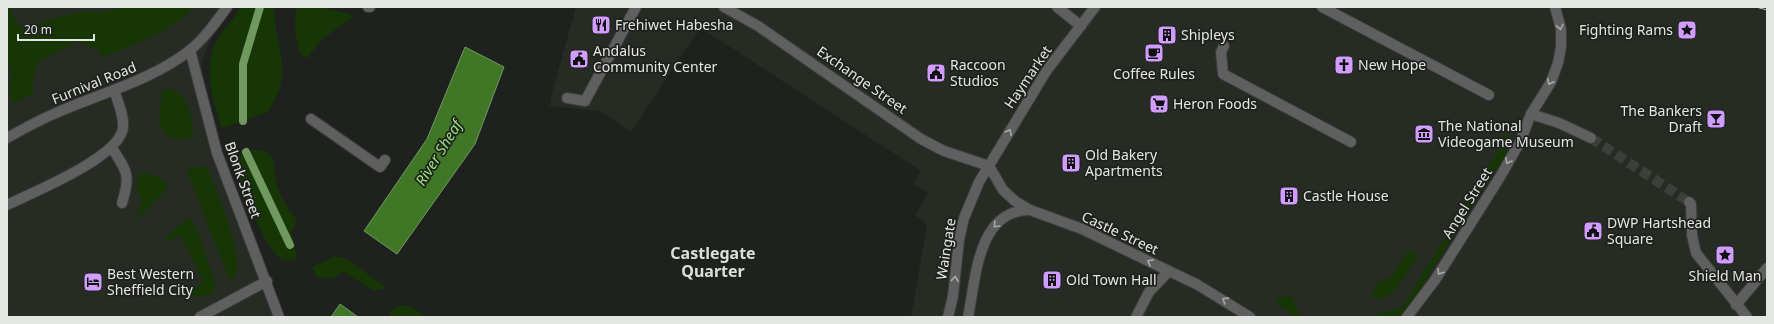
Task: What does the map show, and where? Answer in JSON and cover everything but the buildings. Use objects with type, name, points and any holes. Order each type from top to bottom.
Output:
[{"type":"street","points":[[190,50],[212,28],[227,7]]},
{"type":"street","points":[[567,98],[585,100],[636,7]]},
{"type":"street","name":"Exchange Street","points":[[724,7],[758,26],[921,139],[944,151],[989,166]]},
{"type":"street","points":[[1057,7],[1080,26]]},
{"type":"street","name":"Haymarket","points":[[989,166],[1043,76],[1095,7]]},
{"type":"street","points":[[1322,7],[1489,95]]},
{"type":"street","name":"Angel Street","points":[[1407,317],[1435,280],[1500,177],[1520,142],[1531,114],[1551,82],[1558,63],[1561,47],[1561,29],[1555,7]]},
{"type":"street","points":[[1224,46],[1221,52],[1223,74],[1351,142]]},
{"type":"street","name":"Furnival Road","points":[[7,138],[56,113],[147,77],[190,50]]},
{"type":"street","name":"Blonk Street","points":[[190,50],[217,153],[254,254],[267,281],[279,317]]},
{"type":"street","points":[[7,205],[93,162],[112,148],[119,140],[123,129],[122,111],[114,90]]},
{"type":"street","points":[[1531,114],[1559,122],[1591,138]]},
{"type":"street","points":[[311,119],[380,167],[385,160]]},
{"type":"street","points":[[112,148],[126,172],[127,185],[122,203]]},
{"type":"street","name":"Castle Street","points":[[989,166],[1003,190],[1015,201],[1030,210],[1082,230],[1198,285],[1250,317]]},
{"type":"street","name":"Waingate","points":[[948,317],[953,296],[959,240],[964,218],[979,182],[989,166]]},
{"type":"street","points":[[1689,202],[1691,204],[1693,244],[1696,253],[1747,317]]},
{"type":"street","points":[[968,317],[981,252],[987,236],[1003,218],[1021,210],[1030,210]]},
{"type":"street","points":[[1736,305],[1767,268]]},
{"type":"street","points":[[1136,317],[1149,292],[1168,272]]},
{"type":"street","points":[[200,317],[267,281]]},
{"type":"shaded area","points":[[7,7],[223,7],[201,65],[217,153],[279,317],[7,317]]},
{"type":"shaded area","points":[[7,7],[10,7],[18,24],[24,29],[35,31],[38,29],[40,22],[79,12],[106,12],[124,7],[193,7],[186,15],[165,29],[139,43],[103,58],[99,51],[77,41],[37,63],[32,85],[35,92],[14,104],[9,95],[11,71],[7,61]]},
{"type":"shaded area","points":[[240,7],[274,7],[275,23],[282,60],[281,83],[268,112],[222,128],[215,107],[210,84],[210,61],[217,40],[238,12]]},
{"type":"shaded area","points":[[296,7],[322,7],[355,16],[322,39],[308,57],[303,57],[298,46],[296,33]]},
{"type":"shaded area","points":[[576,7],[1767,7],[1767,317],[911,317],[927,225],[915,215],[928,193],[913,184],[921,171],[701,28],[631,132],[600,111],[550,106],[553,89]]},
{"type":"shaded area","points":[[168,89],[176,91],[186,101],[191,115],[194,137],[186,139],[173,138],[168,136],[161,127],[159,112],[162,99],[161,91]]},
{"type":"shaded area","points":[[1504,134],[1512,137],[1505,156],[1405,312],[1400,317],[1375,317],[1377,314],[1402,308],[1497,152]]},
{"type":"shaded area","points":[[252,150],[264,151],[272,158],[276,182],[281,195],[297,220],[291,233],[297,258],[286,260],[280,258],[265,239],[252,212],[233,159]]},
{"type":"shaded area","points":[[207,166],[225,213],[236,250],[237,266],[232,281],[229,279],[186,168]]},
{"type":"shaded area","points":[[143,172],[159,177],[166,182],[167,187],[164,192],[136,220],[142,200],[137,189],[137,182],[138,178]]},
{"type":"shaded area","points":[[189,217],[197,229],[215,283],[215,290],[210,295],[191,297],[188,292],[204,282],[180,235],[170,241],[165,238]]},
{"type":"shaded area","points":[[1409,250],[1419,255],[1393,293],[1382,299],[1370,296],[1380,280],[1390,278]]},
{"type":"shaded area","points":[[335,256],[347,259],[387,288],[374,291],[342,271],[333,279],[316,277],[312,267]]},
{"type":"shaded area","points":[[1291,296],[1298,312],[1305,317],[1295,317],[1277,303],[1276,298]]},
{"type":"shaded area","points":[[406,305],[426,317],[389,317],[393,309]]},
{"type":"water","name":"River Sheaf","points":[[465,47],[504,67],[475,144],[397,254],[364,231],[427,139]]},
{"type":"water","points":[[340,304],[358,317],[331,317]]},
{"type":"waterway","points":[[243,121],[243,64],[260,7]]},
{"type":"waterway","points":[[246,152],[290,245]]},
{"type":"tunnel","points":[[1591,138],[1689,202]]},
{"type":"tram line","points":[[1756,7],[1767,10]]},
{"type":"place","name":"Frehiwet Habesha","points":[[601,25]]},
{"type":"place","name":"Fighting Rams","points":[[1687,30]]},
{"type":"place","name":"Shipleys","points":[[1167,35]]},
{"type":"place","name":"Coffee Rules","points":[[1154,53]]},
{"type":"place","name":"Andalus Community Center","points":[[579,59]]},
{"type":"place","name":"New Hope","points":[[1344,65]]},
{"type":"place","name":"Raccoon Studios","points":[[936,73]]},
{"type":"place","name":"Heron Foods","points":[[1159,104]]},
{"type":"place","name":"The Bankers Draft","points":[[1716,119]]},
{"type":"place","name":"The National Videogame Museum","points":[[1424,134]]},
{"type":"place","name":"Old Bakery Apartments","points":[[1071,163]]},
{"type":"place","name":"Castle House","points":[[1289,196]]},
{"type":"place","name":"DWP Hartshead Square","points":[[1593,231]]},
{"type":"place","name":"Shield Man","points":[[1725,255]]},
{"type":"place","name":"Old Town Hall","points":[[1052,280]]},
{"type":"place","name":"Best Western Sheffield City","points":[[93,282]]},
{"type":"district","name":"Castlegate Quarter","points":[[713,262]]}]
